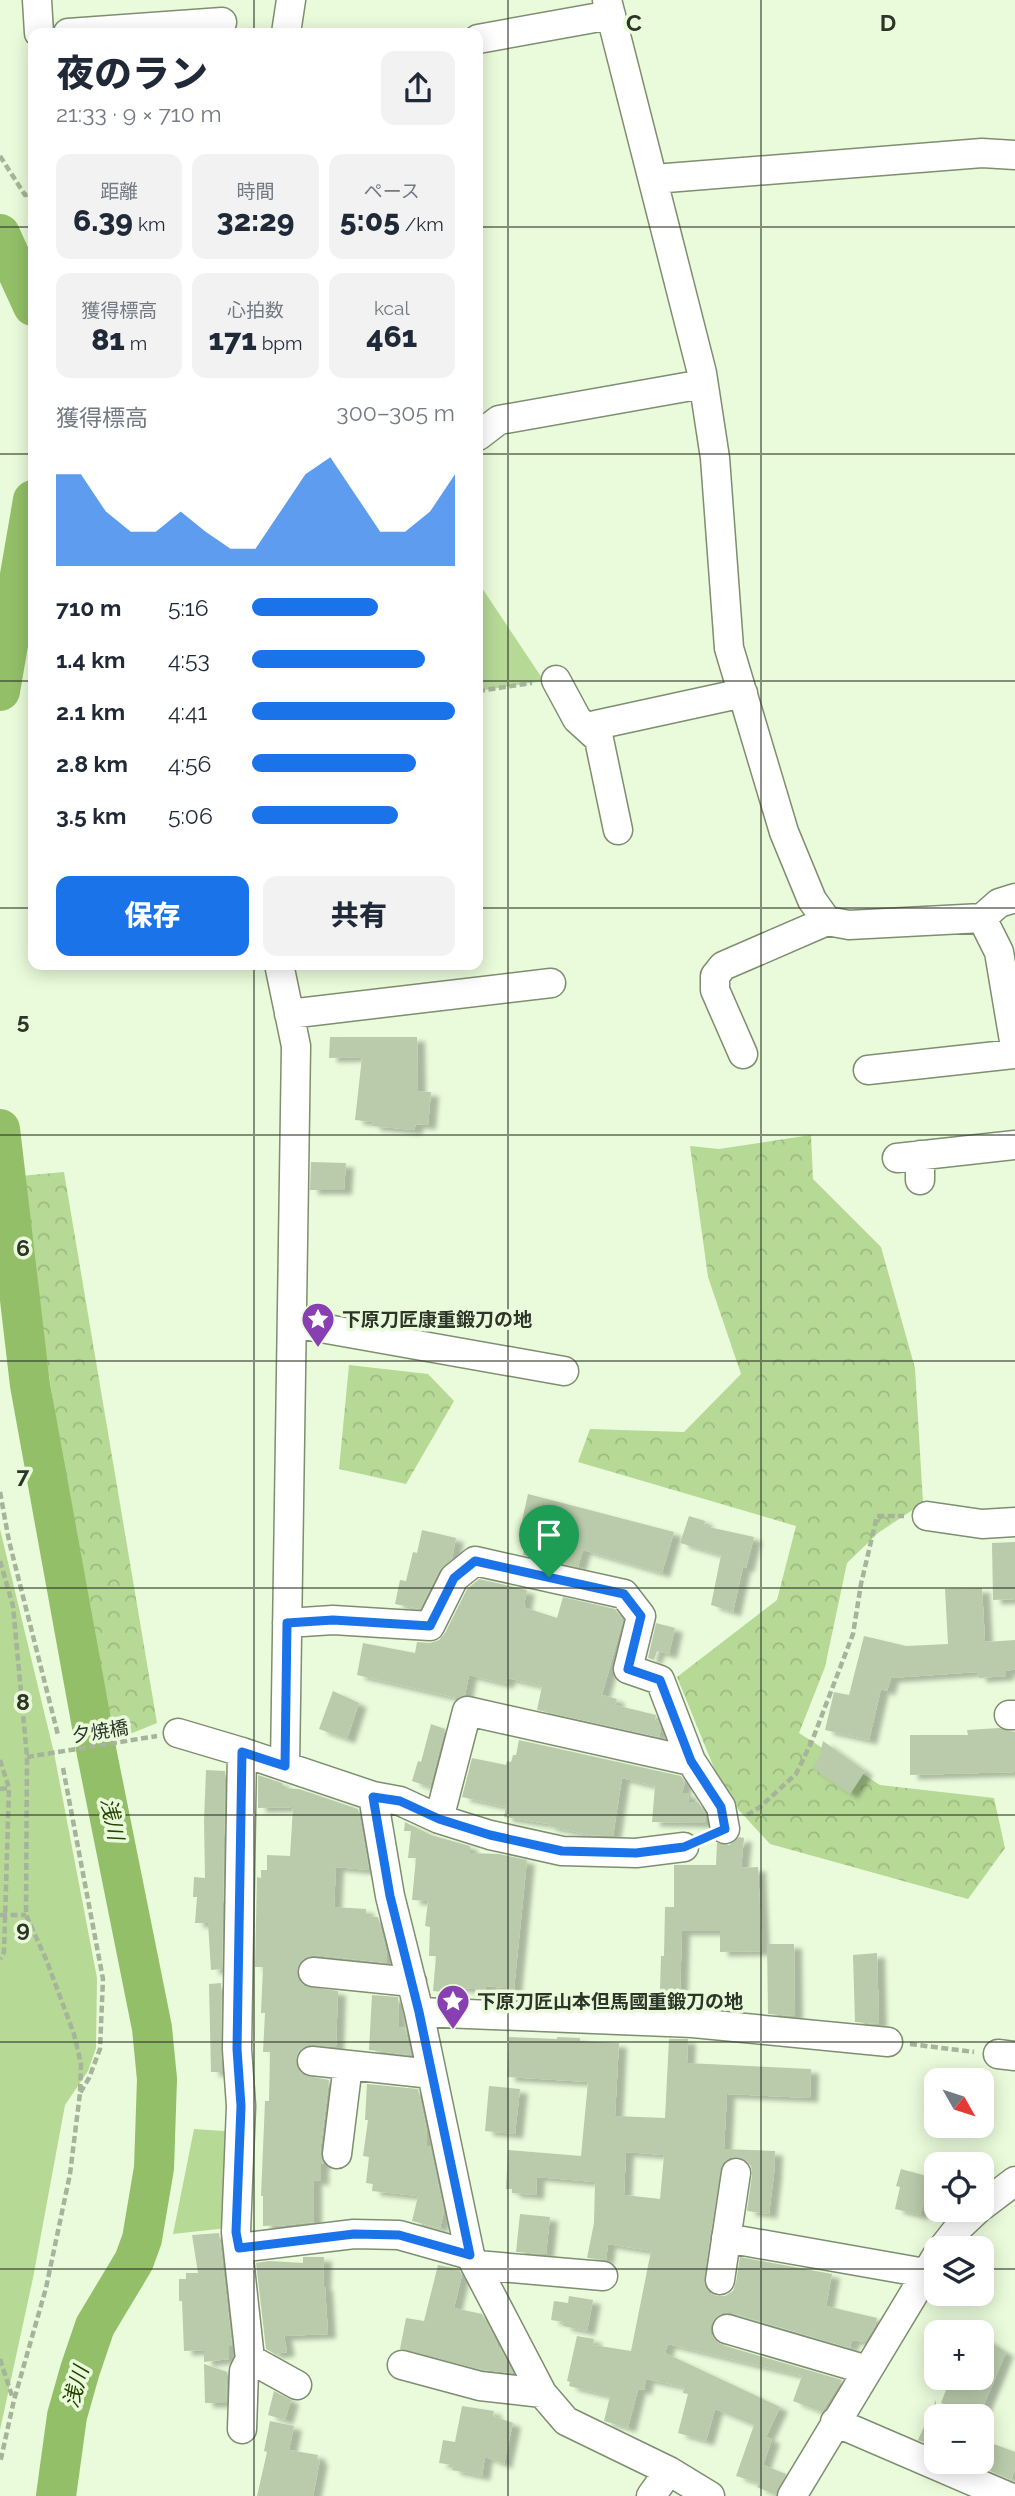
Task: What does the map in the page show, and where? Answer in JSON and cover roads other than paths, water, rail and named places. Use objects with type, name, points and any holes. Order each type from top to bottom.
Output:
[{"type":"street","points":[[37,0],[39,28]]},
{"type":"street","points":[[287,28],[292,0]]},
{"type":"street","points":[[483,38],[609,7],[704,384],[715,458],[729,648],[784,832],[812,900],[827,921]]},
{"type":"street","points":[[168,28],[222,22]]},
{"type":"street","points":[[654,179],[982,153],[1015,155]]},
{"type":"street","points":[[483,432],[499,420],[704,384]]},
{"type":"street","points":[[556,680],[576,719],[599,739]]},
{"type":"street","points":[[618,830],[596,725],[743,693]]},
{"type":"street","points":[[743,1054],[715,990],[715,976],[723,966],[827,921],[849,925],[982,918],[999,903],[1015,898]]},
{"type":"street","points":[[982,918],[999,952],[1015,1047]]},
{"type":"street","points":[[280,970],[296,1046],[285,1766]]},
{"type":"street","points":[[289,1014],[551,983]]},
{"type":"street","points":[[868,1070],[905,1078],[1015,1054]]},
{"type":"street","points":[[912,1165],[1015,1145]]},
{"type":"street","points":[[293,1323],[564,1371]]},
{"type":"street","points":[[927,1516],[982,1524],[1015,1522]]},
{"type":"street","points":[[287,1623],[333,1620],[430,1626],[454,1578],[475,1561],[624,1594],[641,1616],[628,1669],[660,1680],[691,1761],[721,1807],[725,1829]]},
{"type":"street","points":[[439,1819],[467,1711],[691,1761]]},
{"type":"street","points":[[178,1733],[373,1797],[400,1801],[439,1819],[490,1835],[562,1851],[636,1853],[684,1847]]},
{"type":"street","points":[[242,1752],[237,2049],[241,2106],[236,2232],[250,2359],[244,2371],[243,2429]]},
{"type":"street","points":[[373,1797],[390,1896],[419,2012],[474,2260],[542,2393],[566,2421],[669,2471],[710,2496]]},
{"type":"street","points":[[313,1972],[412,1982]]},
{"type":"street","points":[[419,2012],[693,2022],[888,2042]]},
{"type":"street","points":[[312,2061],[432,2074]]},
{"type":"street","points":[[337,2154],[348,2065]]},
{"type":"street","points":[[720,2280],[736,2173]]},
{"type":"street","points":[[994,2201],[1011,2193]]},
{"type":"street","points":[[952,2236],[964,2222]]},
{"type":"street","points":[[239,2248],[354,2234],[399,2235],[474,2260],[603,2276]]},
{"type":"street","points":[[726,2238],[924,2264]]},
{"type":"street","points":[[792,2496],[924,2275]]},
{"type":"street","points":[[727,2329],[867,2370]]},
{"type":"street","points":[[250,2359],[297,2385]]},
{"type":"street","points":[[402,2365],[480,2386],[542,2393]]},
{"type":"street","points":[[835,2423],[1007,2496]]},
{"type":"street","points":[[651,2496],[669,2471]]},
{"type":"waterway","name":"浅川","points":[[0,234],[28,295]]},
{"type":"waterway","name":"浅川","points":[[0,691],[28,529]]},
{"type":"waterway","name":"浅川","points":[[0,1129],[30,1385],[97,1754],[152,2028],[157,2079],[154,2168],[142,2239],[134,2261],[95,2326],[80,2370],[67,2416],[56,2496]]},
{"type":"place","name":"下原刀匠康重鍛刀の地","points":[[318,1349]]},
{"type":"place","name":"下原刀匠山本但馬國重鍛刀の地","points":[[453,2031]]}]
